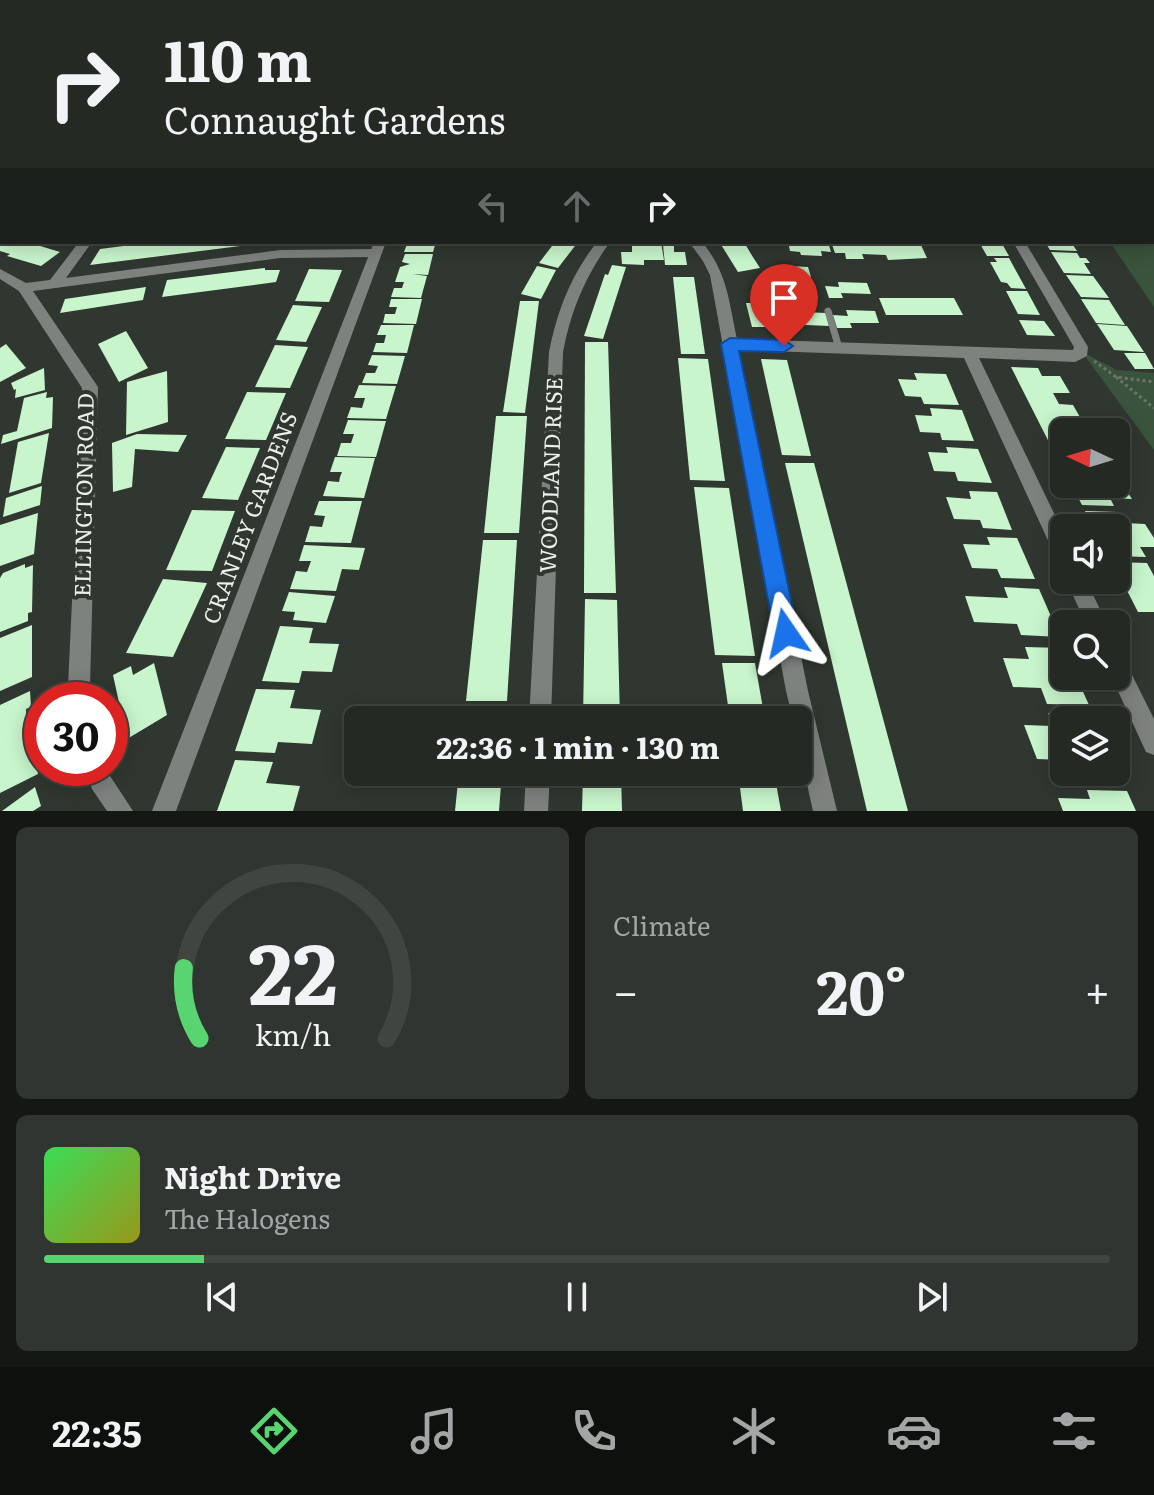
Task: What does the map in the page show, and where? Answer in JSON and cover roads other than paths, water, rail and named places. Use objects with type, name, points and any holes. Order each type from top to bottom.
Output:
[{"type":"street","points":[[54,284],[84,244]]},
{"type":"street","name":"WOODLAND RISE","points":[[541,706],[556,352],[563,314],[572,288],[602,244]]},
{"type":"street","points":[[697,244],[717,275],[797,691],[825,811]]},
{"type":"street","points":[[730,344],[1075,356],[1082,352],[1077,338],[1020,244]]},
{"type":"street","points":[[24,288],[280,254],[378,248]]},
{"type":"street","name":"CRANLEY GARDENS","points":[[164,811],[378,248]]},
{"type":"street","name":"ELLINGTON ROAD","points":[[0,273],[24,288],[90,387],[79,682]]},
{"type":"street","points":[[969,352],[1050,524]]},
{"type":"street","points":[[1128,690],[1154,744]]},
{"type":"street","points":[[104,786],[121,811]]},
{"type":"street","points":[[536,811],[537,786]]},
{"type":"lane","points":[[828,311],[839,348]]}]
